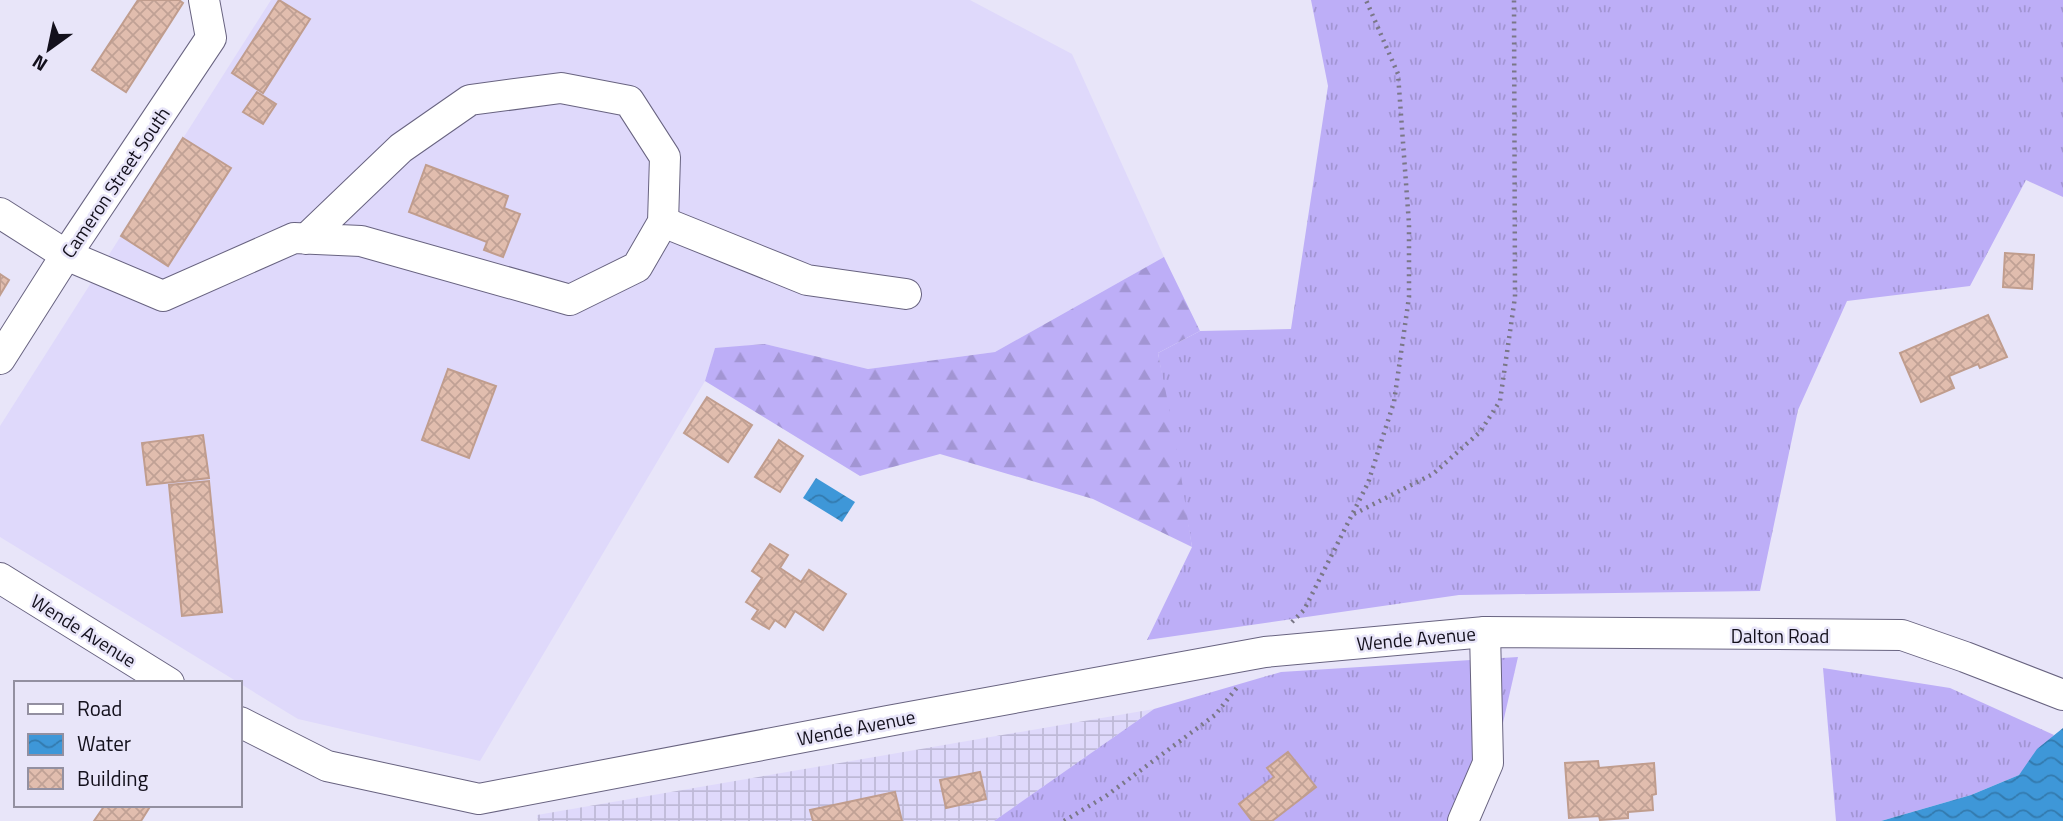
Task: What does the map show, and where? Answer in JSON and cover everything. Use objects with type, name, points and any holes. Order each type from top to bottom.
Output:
[{"type":"street","name":"Cameron Street South","points":[[0,359],[211,37],[204,0]]},
{"type":"street","points":[[0,213],[66,256],[163,296],[294,238],[306,239],[360,241],[570,300],[637,267],[663,222],[665,157],[629,101],[561,88],[470,100],[401,148],[306,239]]},
{"type":"street","points":[[663,222],[807,280],[906,294]]},
{"type":"street","name":"Wende Avenue","points":[[0,578],[166,681]]},
{"type":"street","points":[[1463,821],[1488,762],[1485,632]]},
{"type":"street","name":"Wende Avenue","points":[[242,723],[327,766],[479,799],[1265,652],[1485,632]]},
{"type":"street","name":"Dalton Road","points":[[1485,632],[1902,635],[2063,695]]},
{"type":"path","points":[[1064,821],[1106,796],[1215,715],[1265,652],[1304,610],[1368,483],[1394,402],[1409,297],[1409,224],[1398,74],[1366,0]]},
{"type":"path","points":[[1353,514],[1433,474],[1480,432],[1500,401],[1515,297],[1514,0]]},
{"type":"shaded area","points":[[271,0],[970,0],[1072,54],[1164,257],[995,352],[868,369],[765,344],[715,349],[705,381],[480,761],[298,719],[242,685],[242,681],[236,681],[0,537],[0,426]]},
{"type":"shaded area","points":[[1154,709],[994,821],[538,821],[537,815]]},
{"type":"green space","points":[[1311,0],[2063,0],[2063,197],[2026,180],[1970,286],[1847,301],[1798,410],[1760,591],[1459,595],[1147,640],[1192,547],[1158,353],[1200,331],[1291,329],[1328,86]]},
{"type":"green space","points":[[1164,257],[1200,331],[1158,353],[1176,443],[1192,547],[1093,499],[940,454],[860,476],[705,381],[715,348],[765,344],[868,369],[995,352]]},
{"type":"green space","points":[[1518,657],[1497,749],[1464,821],[994,821],[1154,709],[1281,672]]},
{"type":"green space","points":[[1823,668],[1950,688],[2054,735],[2019,775],[1971,795],[1881,821],[1836,821]]},
{"type":"water","points":[[816,478],[855,502],[842,522],[803,498]]},
{"type":"water","points":[[2063,728],[2063,821],[1881,821],[1971,795],[2019,775],[2037,749]]},
{"type":"building","points":[[138,0],[179,0],[183,3],[126,92],[92,70]]},
{"type":"building","points":[[279,0],[310,19],[263,93],[232,73]]},
{"type":"building","points":[[257,92],[276,104],[263,124],[243,112]]},
{"type":"building","points":[[183,138],[231,168],[168,266],[121,236]]},
{"type":"building","points":[[426,165],[508,196],[504,208],[520,214],[503,257],[484,250],[487,242],[409,212]]},
{"type":"building","points":[[2005,253],[2034,255],[2032,289],[2003,287]]},
{"type":"building","points":[[0,274],[9,280],[0,295]]},
{"type":"building","points":[[1988,315],[2007,357],[1980,368],[1978,364],[1949,376],[1954,388],[1921,402],[1900,353]]},
{"type":"building","points":[[448,369],[496,386],[469,458],[422,440]]},
{"type":"building","points":[[707,397],[752,425],[728,462],[684,433]]},
{"type":"building","points":[[203,435],[209,478],[147,485],[142,443]]},
{"type":"building","points":[[779,440],[803,456],[780,492],[755,477]]},
{"type":"building","points":[[209,481],[222,612],[182,616],[169,485]]},
{"type":"building","points":[[770,544],[788,555],[780,568],[801,582],[809,570],[846,594],[823,630],[795,611],[785,627],[775,620],[769,629],[752,619],[758,610],[746,602],[762,578],[752,571]]},
{"type":"building","points":[[1288,752],[1316,787],[1272,821],[1252,821],[1239,804],[1274,777],[1267,768]]},
{"type":"building","points":[[1598,761],[1599,768],[1654,763],[1656,794],[1652,795],[1653,810],[1628,812],[1628,818],[1569,818],[1565,763]]},
{"type":"building","points":[[980,772],[986,799],[946,808],[940,780]]},
{"type":"building","points":[[895,792],[902,821],[813,821],[810,810]]},
{"type":"building","points":[[104,807],[150,807],[141,821],[94,821]]}]
